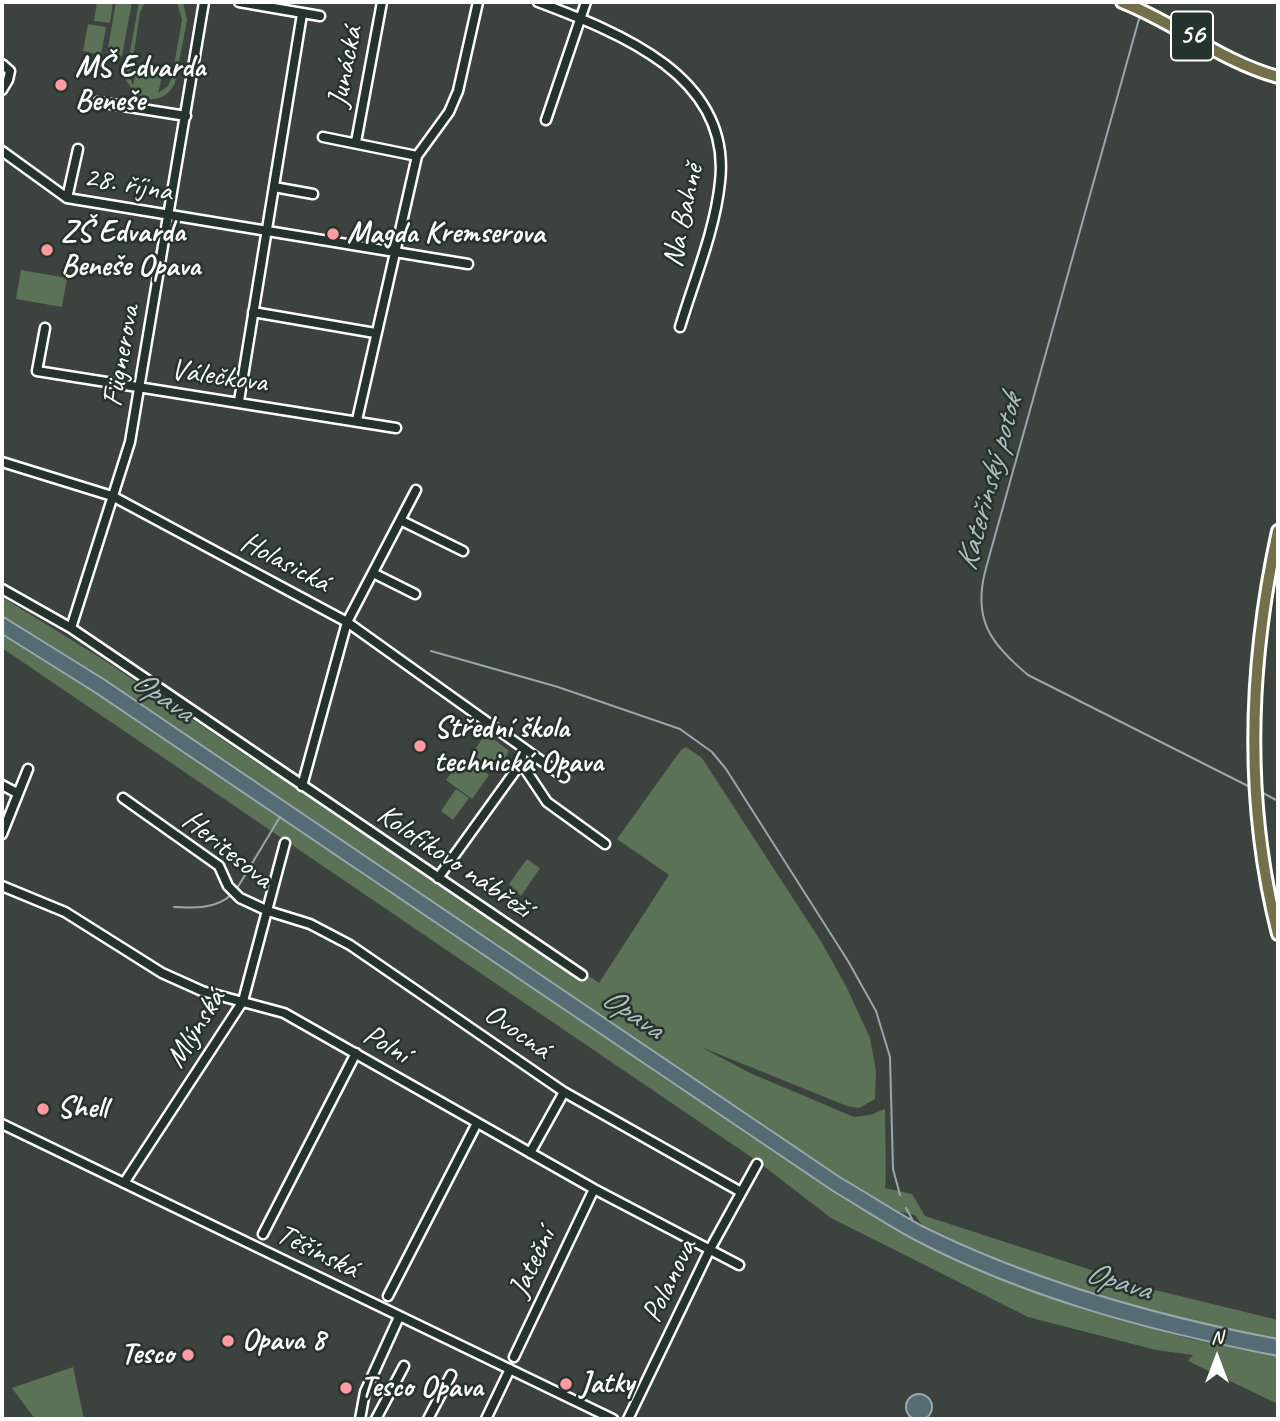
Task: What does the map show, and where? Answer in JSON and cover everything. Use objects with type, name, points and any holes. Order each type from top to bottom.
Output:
[{"type":"main road","name":"56","points":[[1122,2],[1168,22],[1258,72],[1278,76]]},
{"type":"main road","points":[[1278,531],[1264,605],[1255,699],[1254,765],[1259,826],[1278,934]]},
{"type":"street","name":"Fügnerova","points":[[71,628],[130,442],[204,2]]},
{"type":"street","points":[[239,2],[320,16]]},
{"type":"street","name":"Junácká","points":[[356,142],[382,2]]},
{"type":"street","points":[[357,420],[417,156],[449,112],[458,91],[478,2]]},
{"type":"street","name":"Na Bahně","points":[[538,2],[581,18],[669,66],[706,106],[716,131],[721,167],[718,196],[680,327]]},
{"type":"street","points":[[546,120],[586,2]]},
{"type":"street","points":[[239,401],[302,14]]},
{"type":"street","points":[[2,64],[10,71],[2,90]]},
{"type":"street","points":[[98,102],[186,116]]},
{"type":"street","name":"Junácká","points":[[323,137],[417,156]]},
{"type":"street","points":[[66,198],[78,149]]},
{"type":"street","name":"28. října","points":[[2,151],[66,198],[468,264]]},
{"type":"street","points":[[274,187],[313,194]]},
{"type":"street","points":[[254,312],[375,333]]},
{"type":"street","name":"Válečkova","points":[[45,328],[37,371],[396,428]]},
{"type":"street","name":"Holasická","points":[[2,462],[112,496],[347,622],[564,777]]},
{"type":"street","points":[[302,786],[347,622],[375,573],[416,490]]},
{"type":"street","points":[[401,521],[463,551]]},
{"type":"street","points":[[375,573],[415,594]]},
{"type":"street","name":"Kolofíkovo nábřeží","points":[[2,589],[71,628],[582,975]]},
{"type":"street","points":[[438,878],[521,763],[523,750]]},
{"type":"street","points":[[521,763],[547,802],[605,844]]},
{"type":"street","points":[[2,834],[28,769]]},
{"type":"street","points":[[2,785],[17,793]]},
{"type":"street","name":"Heritesova","points":[[123,799],[219,866],[228,886],[240,898],[268,911]]},
{"type":"street","name":"Mlýnská","points":[[124,1183],[243,1001],[285,843]]},
{"type":"street","name":"Polní","points":[[2,886],[65,912],[162,973],[202,991],[284,1013],[594,1189],[739,1265]]},
{"type":"street","name":"Ovocná","points":[[268,911],[310,924],[350,945],[564,1092],[741,1192]]},
{"type":"street","points":[[263,1234],[356,1053]]},
{"type":"street","points":[[530,1153],[564,1092]]},
{"type":"street","points":[[388,1296],[477,1123]]},
{"type":"street","name":"Těšínská","points":[[2,1124],[613,1419]]},
{"type":"street","name":"Polanova","points":[[628,1419],[709,1251],[757,1164]]},
{"type":"street","name":"Jateční","points":[[514,1357],[594,1189]]},
{"type":"street","points":[[360,1419],[365,1392],[399,1317]]},
{"type":"street","points":[[376,1419],[404,1366]]},
{"type":"street","points":[[486,1419],[510,1369]]},
{"type":"street","points":[[428,1419],[451,1375]]},
{"type":"green space","points":[[97,2],[113,2],[110,23],[94,21]]},
{"type":"green space","points":[[116,2],[132,2],[122,56],[107,53]]},
{"type":"green space","points":[[139,2],[145,2],[140,12],[130,78],[133,85],[139,63],[164,69],[158,93],[168,86],[182,20],[177,2],[183,2],[187,20],[175,83],[168,93],[154,99],[137,96],[125,79]]},
{"type":"green space","points":[[88,24],[106,27],[101,55],[83,51]]},
{"type":"green space","points":[[21,270],[67,278],[62,307],[16,299]]},
{"type":"green space","points":[[2,597],[104,660],[260,765],[436,874],[599,983],[669,875],[617,839],[681,750],[686,747],[702,758],[822,943],[847,988],[870,1038],[876,1071],[875,1099],[859,1108],[847,1106],[701,1047],[750,1073],[854,1117],[885,1109],[885,1188],[912,1194],[925,1216],[1147,1288],[1278,1320],[1278,1340],[1141,1308],[1008,1263],[922,1225],[915,1215],[900,1212],[841,1178],[105,680],[2,616]]},
{"type":"green space","points":[[2,634],[96,693],[833,1191],[1001,1279],[1106,1315],[1190,1339],[1278,1356],[1278,1404],[1188,1361],[1193,1355],[1156,1350],[1028,1317],[831,1218],[757,1161],[2,648]]},
{"type":"green space","points":[[486,733],[509,751],[496,772],[472,754]]},
{"type":"green space","points":[[463,756],[489,775],[472,799],[446,780]]},
{"type":"green space","points":[[456,789],[469,798],[453,820],[441,811]]},
{"type":"green space","points":[[527,859],[540,868],[521,896],[509,884]]},
{"type":"green space","points":[[73,1367],[84,1419],[35,1419],[12,1388]]},
{"type":"water","points":[[2,616],[105,680],[841,1178],[903,1215],[966,1247],[1053,1281],[1187,1320],[1278,1339],[1278,1356],[1138,1324],[1047,1296],[958,1261],[894,1228],[833,1191],[96,693],[2,634]]},
{"type":"water","points":[[919,1394],[928,1398],[932,1407],[928,1416],[919,1420],[910,1416],[906,1407],[910,1398]]},
{"type":"waterway","name":"Kateřinský potok","points":[[1139,19],[986,568],[982,586],[983,616],[994,641],[1028,675],[1250,787]]},
{"type":"waterway","points":[[431,651],[558,687],[680,729],[712,752],[726,769],[848,961],[876,1011],[890,1057],[893,1169],[900,1195]]},
{"type":"waterway","points":[[1278,699],[1278,773]]},
{"type":"waterway","name":"Kateřinský potok","points":[[1261,792],[1278,801]]},
{"type":"waterway","points":[[236,890],[280,817]]},
{"type":"waterway","points":[[174,907],[212,905],[232,894]]},
{"type":"waterway","points":[[906,1208],[912,1219]]},
{"type":"place","name":"MŠ Edvarda Beneše","points":[[61,85]]},
{"type":"place","name":"Magda Kremserova","points":[[333,234]]},
{"type":"place","name":"ZŠ Edvarda Beneše Opava","points":[[47,250]]},
{"type":"place","name":"Střední škola technická Opava","points":[[420,746]]},
{"type":"place","name":"Shell","points":[[43,1109]]},
{"type":"place","name":"Opava 8","points":[[228,1341]]},
{"type":"place","name":"Tesco","points":[[188,1355]]},
{"type":"place","name":"Jatky","points":[[566,1384]]},
{"type":"place","name":"Tesco Opava","points":[[346,1388]]},
{"type":"water label","name":"Opava","points":[[162,697]]},
{"type":"water label","name":"Opava","points":[[632,1014]]},
{"type":"water label","name":"Opava","points":[[1118,1282]]}]
